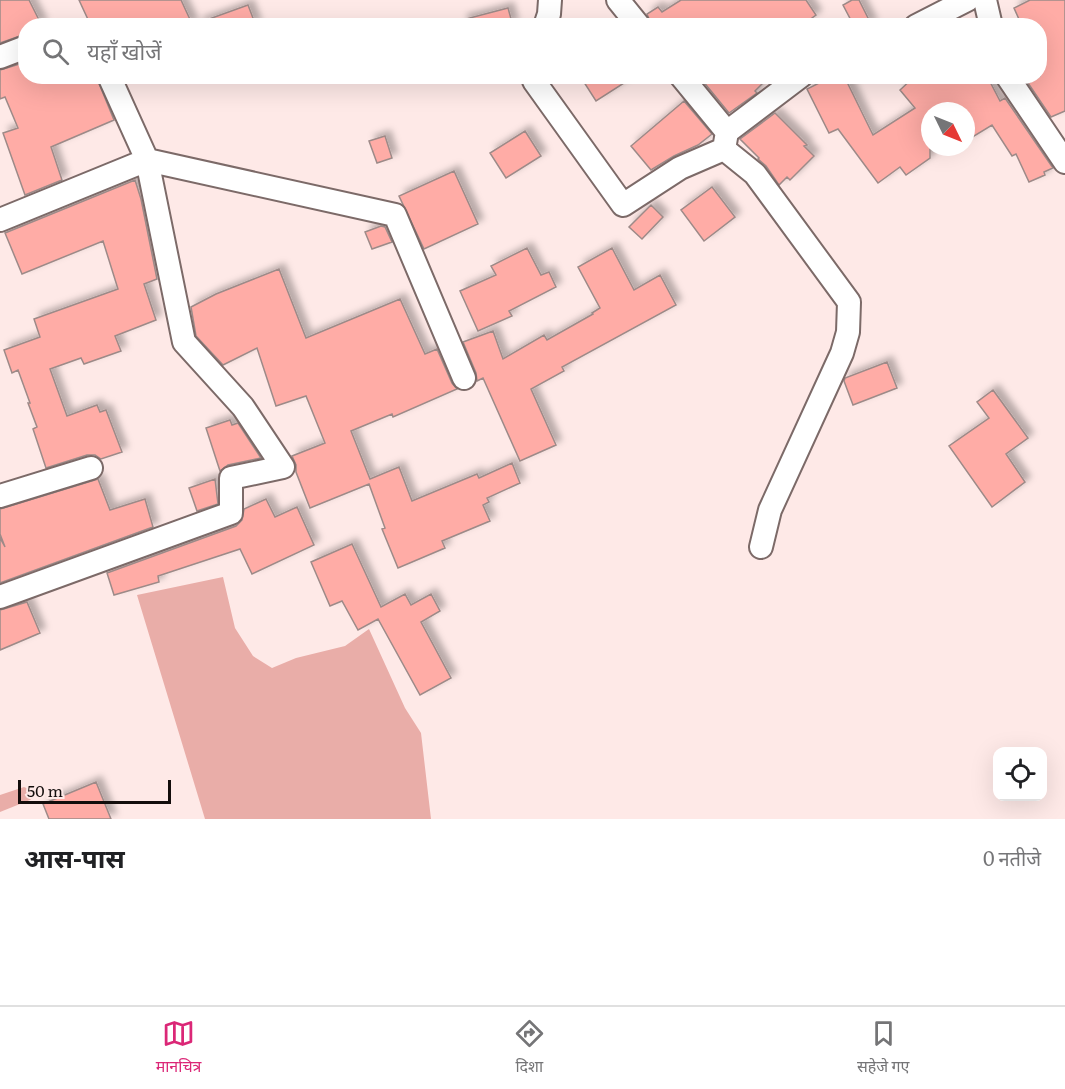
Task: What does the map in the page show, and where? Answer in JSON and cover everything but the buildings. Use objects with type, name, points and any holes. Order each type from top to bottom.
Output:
[{"type":"street","points":[[548,18],[550,0]]},
{"type":"street","points":[[618,0],[633,18]]},
{"type":"street","points":[[932,18],[967,0]]},
{"type":"street","points":[[985,0],[989,18]]},
{"type":"street","points":[[0,57],[18,50]]},
{"type":"street","points":[[0,597],[231,513],[231,478],[283,467],[243,407],[184,342],[147,160],[113,84]]},
{"type":"street","points":[[536,84],[623,205],[725,140],[792,84]]},
{"type":"street","points":[[686,84],[725,140],[755,174],[849,302],[848,332],[842,353],[770,510],[761,547]]},
{"type":"street","points":[[1012,84],[1065,162]]},
{"type":"street","points":[[0,220],[147,160],[395,214],[464,378]]},
{"type":"street","points":[[0,496],[91,468]]},
{"type":"shaded area","points":[[223,577],[235,628],[253,656],[272,668],[296,658],[345,646],[369,629],[405,708],[421,733],[431,819],[205,819],[137,595]]},
{"type":"shaded area","points":[[24,787],[38,793],[30,800],[0,812],[0,795]]}]
